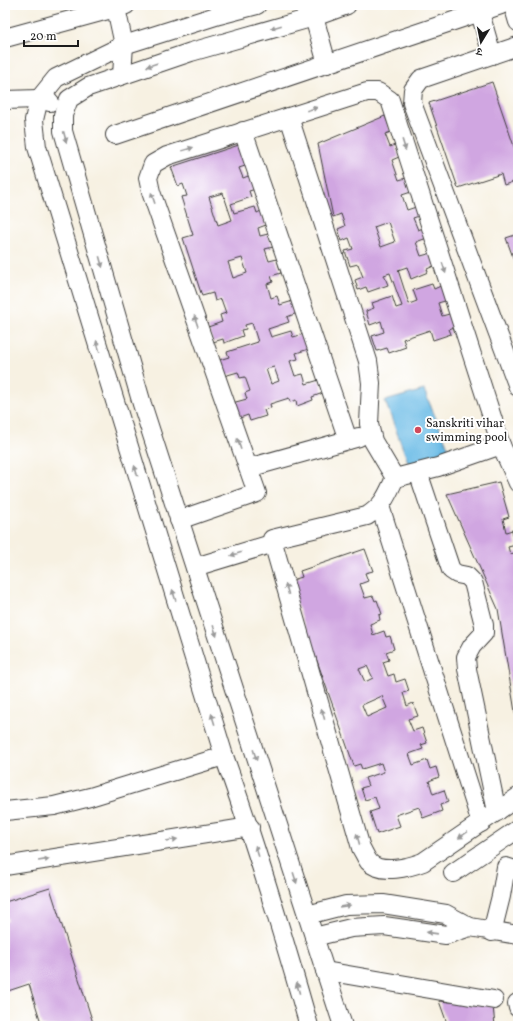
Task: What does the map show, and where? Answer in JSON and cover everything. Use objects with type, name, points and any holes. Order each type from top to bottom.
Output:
[{"type":"street","points":[[257,5],[219,15],[124,45],[56,78],[39,99],[34,120],[37,147],[224,756],[250,828],[279,920],[309,1026]]},
{"type":"street","points":[[343,1026],[142,404],[63,131],[63,115],[69,98],[88,87],[191,52],[314,17],[347,5]]},
{"type":"street","points":[[115,135],[501,5]]},
{"type":"street","points":[[513,5],[518,22]]},
{"type":"street","points":[[5,38],[121,6],[124,45],[122,75]]},
{"type":"street","points":[[480,13],[492,55]]},
{"type":"street","points":[[314,17],[327,64]]},
{"type":"street","points":[[518,46],[421,79],[413,90],[412,103],[518,387]]},
{"type":"street","points":[[179,520],[257,494],[150,192],[148,178],[153,164],[166,156],[367,92],[378,92],[390,100],[501,445],[518,483]]},
{"type":"street","points":[[5,100],[39,99],[67,105]]},
{"type":"street","points":[[289,117],[368,361],[371,383],[369,424],[371,434],[395,478]]},
{"type":"street","points":[[243,131],[348,440]]},
{"type":"street","points":[[248,468],[371,434]]},
{"type":"street","points":[[501,445],[438,467],[395,478],[384,501],[377,510],[366,516],[272,539],[361,848],[370,863],[380,868],[393,869],[408,867],[424,862],[518,797]]},
{"type":"street","points":[[418,472],[451,570],[457,574],[467,576],[473,582],[484,625],[484,633],[472,646],[466,657],[467,669],[497,812]]},
{"type":"street","points":[[380,506],[481,823]]},
{"type":"street","points":[[195,567],[274,544]]},
{"type":"street","points":[[5,811],[54,806],[90,797],[224,756]]},
{"type":"street","points":[[5,866],[250,828]]},
{"type":"street","points":[[454,873],[518,829]]},
{"type":"street","points":[[492,932],[501,896],[506,867],[518,871]]},
{"type":"street","points":[[307,915],[346,905],[383,904],[446,914],[470,928],[518,935]]},
{"type":"street","points":[[314,937],[351,928],[384,926],[446,935],[470,928]]},
{"type":"street","points":[[325,971],[494,1000]]},
{"type":"street","points":[[518,1003],[518,1008]]},
{"type":"water","name":"Sanskriti vihar swimming pool","points":[[424,390],[453,459],[411,470],[385,401]]},
{"type":"building","points":[[492,82],[518,158],[518,180],[504,185],[501,174],[458,188],[429,103]]},
{"type":"building","points":[[385,116],[391,132],[385,134],[390,147],[395,145],[399,157],[392,160],[399,180],[406,178],[411,192],[402,195],[407,210],[416,207],[419,216],[413,218],[418,230],[423,228],[427,238],[416,242],[421,256],[432,253],[436,265],[427,269],[428,272],[411,279],[407,267],[398,270],[409,304],[417,301],[413,290],[432,284],[434,289],[443,285],[448,300],[438,303],[442,316],[453,313],[457,326],[449,329],[451,334],[433,340],[430,330],[403,339],[406,347],[389,353],[387,348],[377,351],[372,336],[384,332],[381,321],[370,325],[366,311],[374,308],[372,303],[392,296],[396,308],[402,306],[390,273],[384,275],[388,285],[368,292],[366,287],[358,290],[355,280],[363,277],[358,264],[350,266],[345,251],[353,249],[349,238],[342,241],[338,229],[345,226],[341,214],[333,217],[318,144]],"holes":[[[388,222],[395,242],[381,247],[374,227]]]},
{"type":"building","points":[[242,144],[248,165],[239,168],[243,178],[251,175],[256,189],[249,191],[251,197],[231,204],[234,213],[255,207],[257,213],[261,211],[266,225],[258,228],[260,236],[268,234],[273,247],[265,249],[269,261],[277,259],[281,273],[271,276],[273,282],[267,284],[271,298],[277,296],[280,305],[293,301],[297,313],[287,317],[289,322],[268,329],[271,337],[291,331],[293,337],[304,334],[309,349],[296,353],[298,359],[290,361],[295,376],[303,374],[306,384],[319,380],[323,393],[312,397],[313,400],[297,406],[296,400],[290,402],[289,398],[270,404],[271,408],[264,410],[266,416],[250,421],[248,415],[237,419],[232,403],[247,399],[245,393],[250,391],[245,377],[240,378],[238,372],[224,376],[219,360],[229,357],[227,352],[258,342],[252,323],[245,325],[246,329],[241,330],[243,336],[224,343],[223,339],[213,342],[208,327],[222,322],[220,315],[226,313],[221,299],[215,301],[213,293],[202,296],[183,238],[193,235],[181,197],[187,196],[183,184],[178,186],[171,167]],"holes":[[[223,193],[232,220],[218,225],[209,197]],[[242,258],[247,273],[233,278],[228,262]],[[274,367],[279,381],[271,384],[266,369]]]},
{"type":"building","points":[[518,234],[518,271],[506,238]]},
{"type":"building","points":[[499,482],[509,517],[503,519],[506,532],[512,530],[516,545],[508,547],[510,554],[518,552],[517,724],[498,609],[447,494]]},
{"type":"building","points":[[365,549],[373,571],[365,573],[368,581],[360,584],[365,598],[373,596],[375,601],[377,600],[382,614],[379,615],[380,620],[370,624],[373,635],[384,631],[386,637],[390,636],[394,649],[386,652],[389,660],[383,662],[388,676],[394,674],[396,682],[405,679],[409,691],[403,693],[407,706],[413,703],[418,716],[408,719],[413,731],[422,728],[427,743],[421,745],[423,749],[409,754],[413,765],[427,760],[430,769],[436,767],[439,777],[429,781],[433,794],[444,790],[448,802],[440,805],[442,811],[423,818],[419,807],[396,815],[400,826],[377,834],[370,812],[379,809],[375,797],[365,800],[361,788],[368,786],[365,778],[384,772],[381,763],[362,769],[360,764],[354,766],[289,581],[302,577],[300,571]],"holes":[[[367,666],[373,678],[365,682],[359,669]],[[382,696],[387,708],[367,717],[362,705]]]},
{"type":"building","points":[[50,888],[94,1026],[42,1026],[29,984],[5,992],[5,922],[8,921],[5,912],[5,902]]},
{"type":"building","points":[[439,1001],[493,1006],[495,1026],[448,1026]]},
{"type":"place","name":"Sanskriti vihar swimming pool","points":[[418,430]]}]
